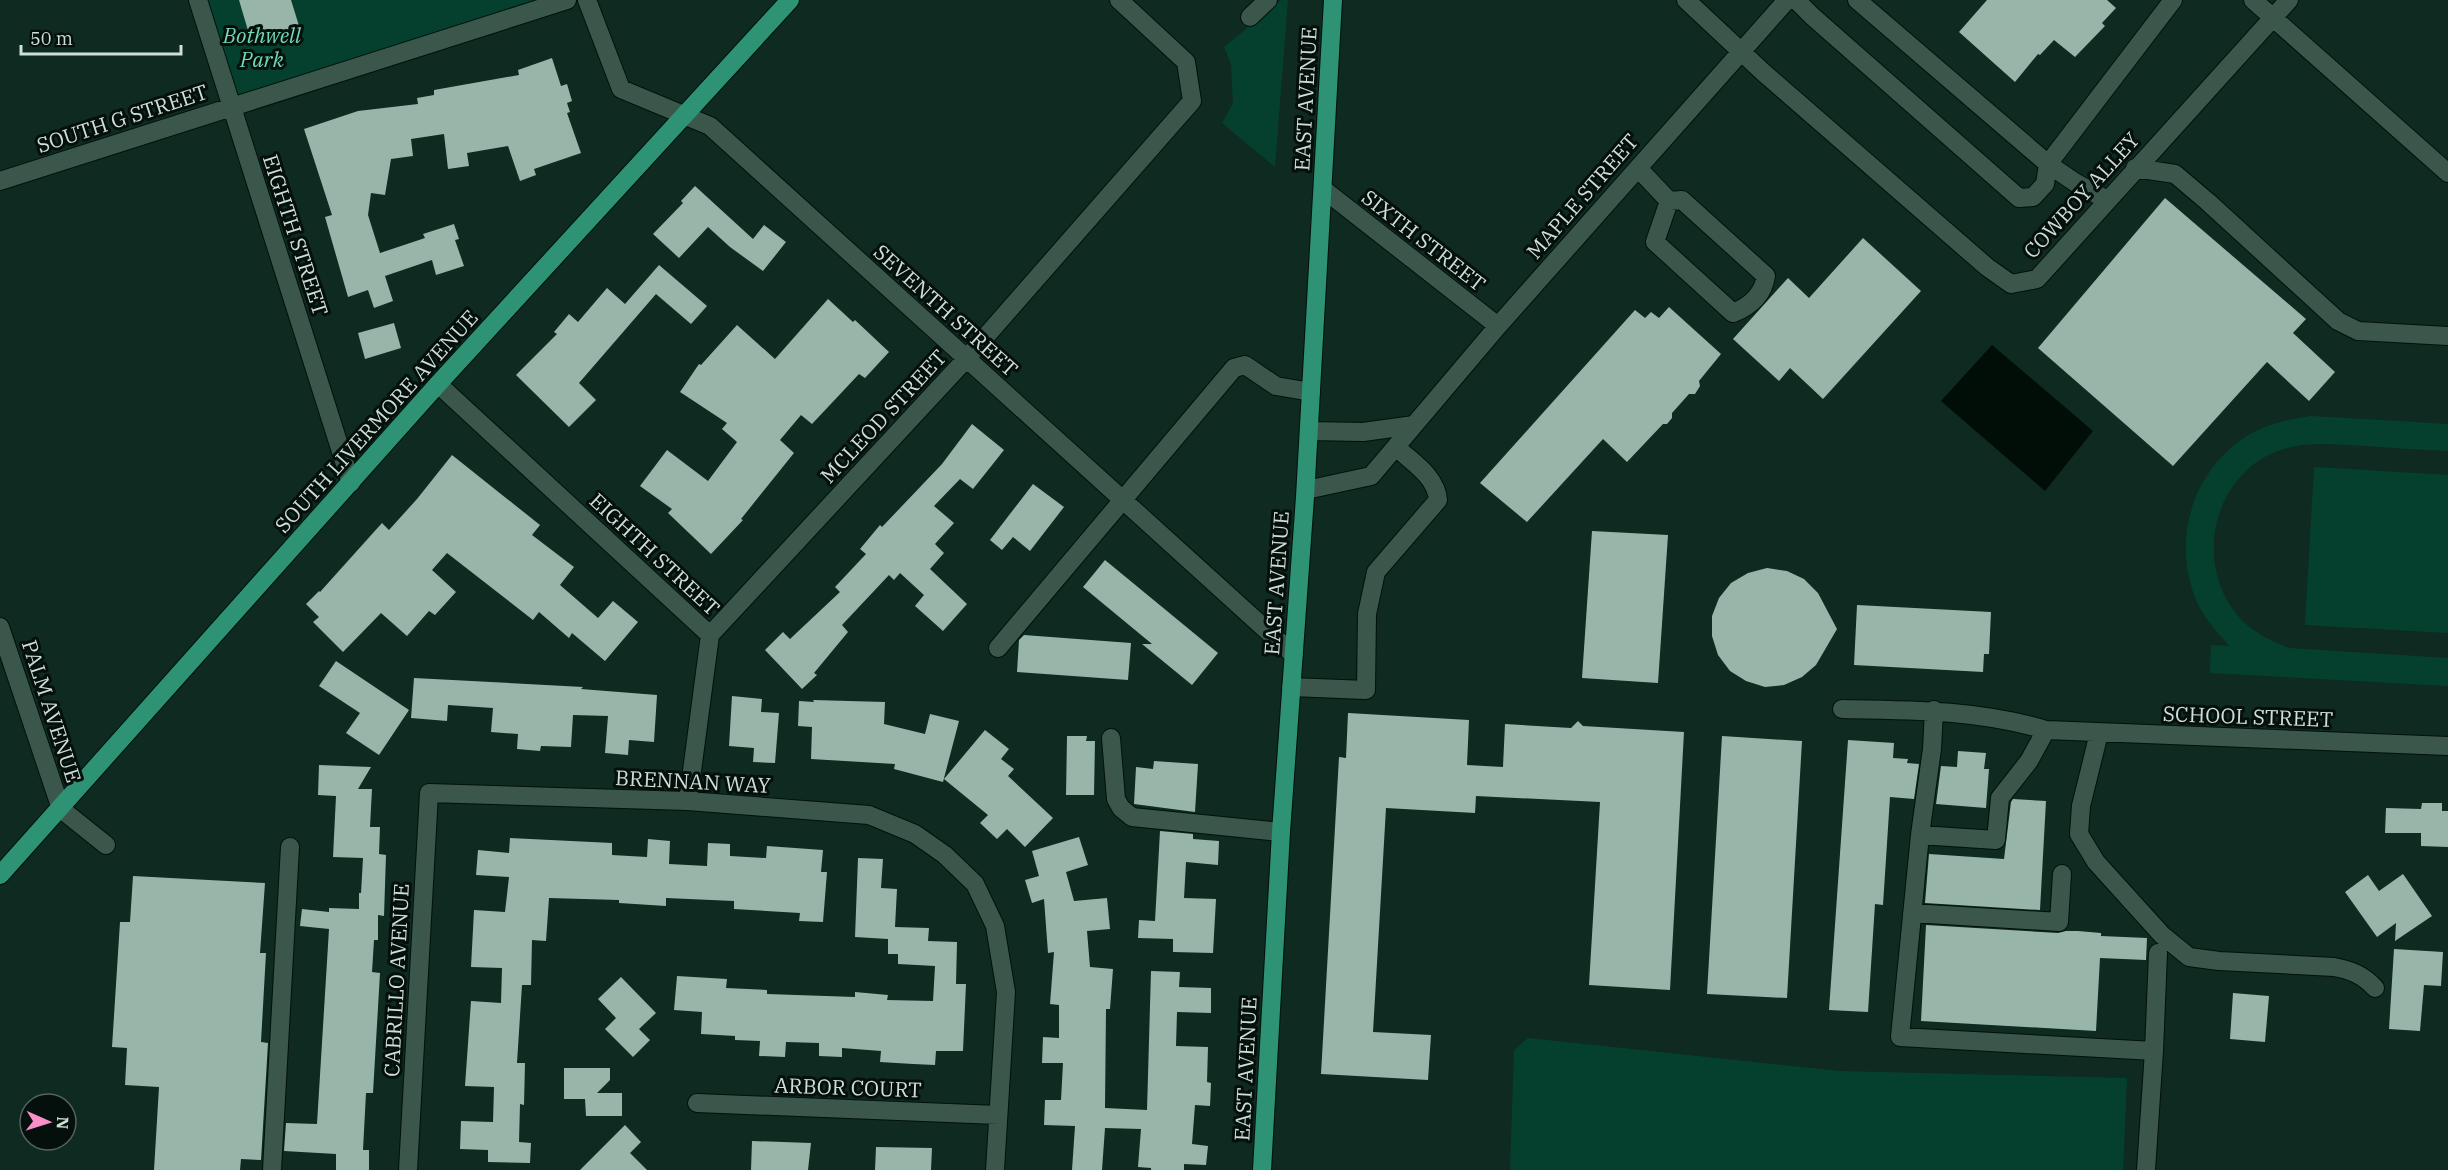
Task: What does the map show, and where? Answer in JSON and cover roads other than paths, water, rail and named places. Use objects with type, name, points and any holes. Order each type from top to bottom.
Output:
[{"type":"main road","name":"SOUTH LIVERMORE AVENUE","points":[[0,875],[438,384],[682,115],[790,0]]},
{"type":"main road","name":"EAST AVENUE","points":[[1262,1170],[1281,832],[1306,490],[1333,0]]},
{"type":"street","name":"EIGHTH STREET","points":[[198,0],[351,483]]},
{"type":"street","name":"SOUTH G STREET","points":[[0,181],[567,0]]},
{"type":"street","name":"SEVENTH STREET","points":[[587,0],[621,89],[710,126],[1294,655]]},
{"type":"street","name":"MCLEOD STREET","points":[[710,635],[966,359],[1192,101],[1186,62],[1119,0]]},
{"type":"street","points":[[1250,17],[1268,0]]},
{"type":"street","points":[[1686,0],[1740,51]]},
{"type":"street","name":"MAPLE STREET","points":[[1306,490],[1371,476],[1498,326],[1787,0]]},
{"type":"street","points":[[1796,0],[2019,198],[2033,197],[2045,184],[2048,164],[2173,0]]},
{"type":"street","points":[[1857,0],[2048,164],[2107,200]]},
{"type":"street","points":[[2253,0],[2448,173]]},
{"type":"street","name":"COWBOY ALLEY","points":[[1740,51],[1987,267],[2011,284],[2037,279],[2289,0]]},
{"type":"street","points":[[1638,168],[1669,201]]},
{"type":"street","points":[[2135,168],[2175,174],[2338,321],[2358,331],[2448,336]]},
{"type":"street","name":"SIXTH STREET","points":[[1323,189],[1498,326]]},
{"type":"street","points":[[1682,200],[1766,276],[1764,288],[1749,307],[1733,313],[1655,242],[1669,201],[1682,200]]},
{"type":"street","points":[[998,648],[1234,368],[1245,365],[1276,386],[1311,392]]},
{"type":"street","name":"EIGHTH STREET","points":[[438,384],[710,635]]},
{"type":"street","points":[[1309,431],[1363,432],[1414,425]]},
{"type":"street","points":[[1291,687],[1366,690],[1367,614],[1376,572],[1438,500],[1437,487],[1431,478],[1396,447]]},
{"type":"street","name":"PALM AVENUE","points":[[0,627],[61,809]]},
{"type":"street","points":[[688,801],[710,635]]},
{"type":"street","name":"SCHOOL STREET","points":[[1842,709],[1934,710],[2010,719],[2046,730],[2448,746]]},
{"type":"street","points":[[1934,710],[1932,749],[1920,835],[1900,1037],[2154,1051]]},
{"type":"street","points":[[1920,835],[1996,840],[2001,798],[2029,761],[2046,730]]},
{"type":"street","points":[[2099,733],[2081,806],[2079,834],[2096,862],[2162,935],[2189,957],[2219,962],[2334,967],[2352,970],[2375,988]]},
{"type":"street","points":[[1111,738],[1116,799],[1121,808],[1132,817],[1281,832]]},
{"type":"street","name":"BRENNAN WAY","points":[[429,793],[688,801],[869,814],[915,834],[945,855],[975,884],[995,926],[1006,992],[994,1170]]},
{"type":"street","name":"CABRILLO AVENUE","points":[[408,1170],[429,793]]},
{"type":"street","points":[[61,809],[106,845]]},
{"type":"street","points":[[272,1170],[290,847]]},
{"type":"street","points":[[1912,913],[2059,922],[2062,874]]},
{"type":"street","points":[[2146,1170],[2158,953]]},
{"type":"street","name":"ARBOR COURT","points":[[697,1103],[998,1115]]},
{"type":"park label","name":"Bothwell Park","points":[[262,47]]}]
